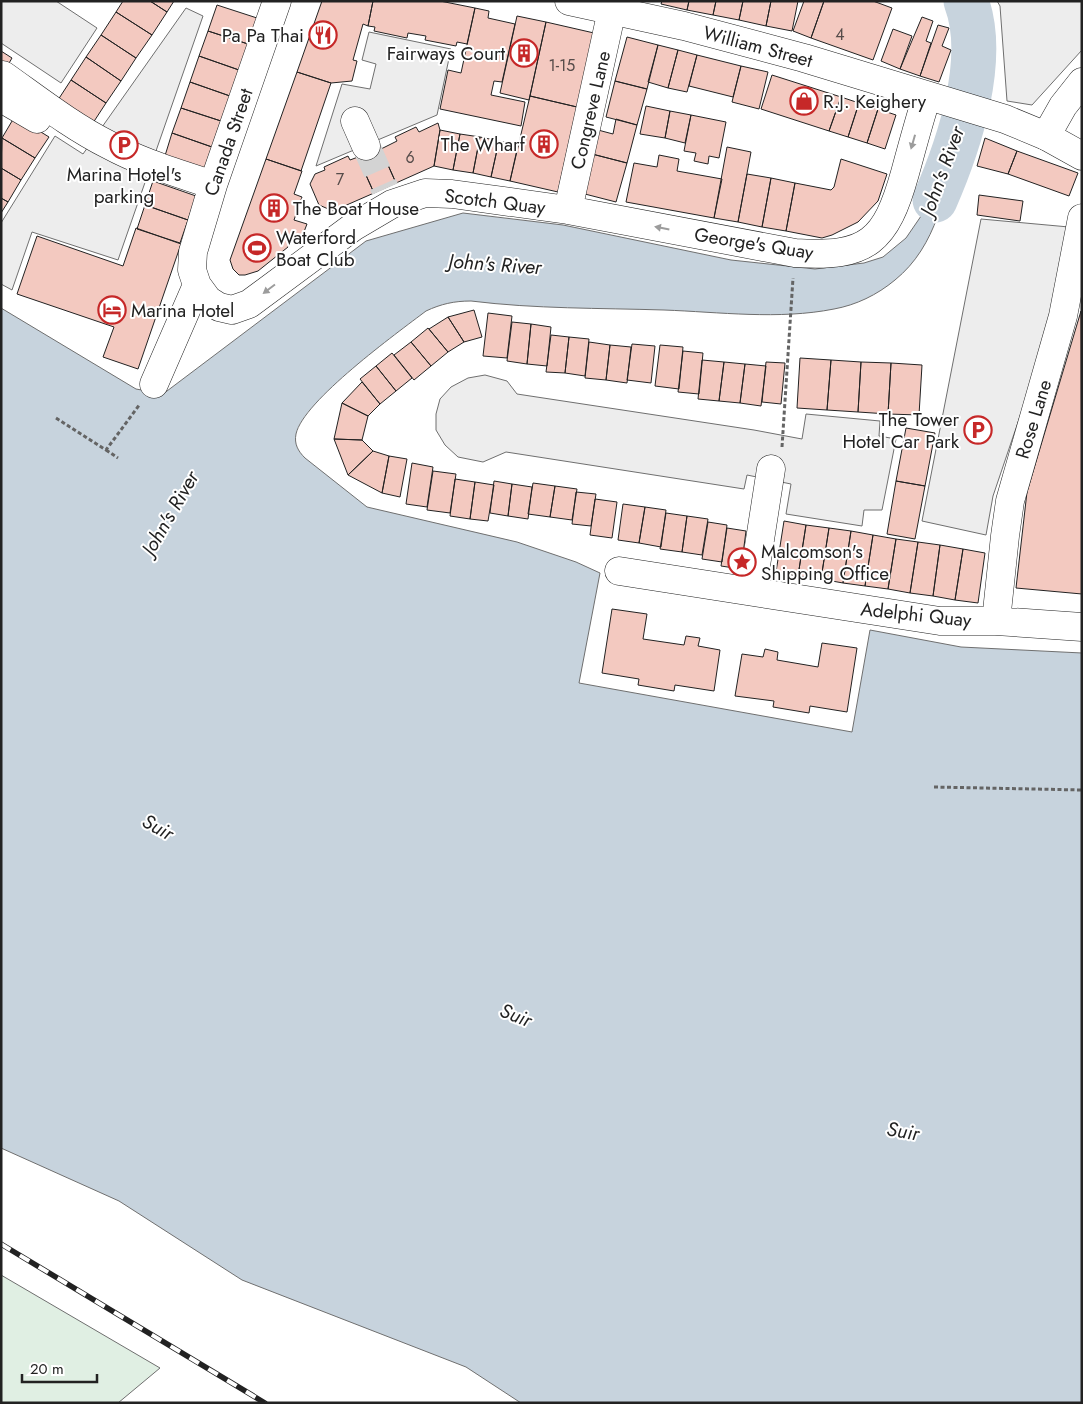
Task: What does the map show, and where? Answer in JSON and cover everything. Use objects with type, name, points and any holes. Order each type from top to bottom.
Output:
[{"type":"street","name":"Canada Street","points":[[197,285],[192,270],[193,252],[213,185],[277,1]]},
{"type":"street","name":"William Street","points":[[569,1],[752,43],[936,98],[990,115],[1046,136],[1082,156]]},
{"type":"street","name":"Congreve Lane","points":[[568,210],[612,10]]},
{"type":"street","points":[[1046,136],[1063,106],[1082,82]]},
{"type":"street","points":[[2,86],[82,138],[213,185]]},
{"type":"street","name":"George's Quay","points":[[568,210],[795,253],[832,254],[851,250],[876,237],[892,214],[936,98]]},
{"type":"street","points":[[355,121],[366,146]]},
{"type":"street","name":"Scotch Quay","points":[[197,285],[208,300],[219,307],[232,310],[240,308],[258,298],[388,196],[414,196],[437,193],[568,210]]},
{"type":"street","name":"Rose Lane","points":[[996,621],[1010,501],[1063,316],[1082,218]]},
{"type":"street","points":[[154,384],[197,285]]},
{"type":"street","points":[[752,591],[776,461]]},
{"type":"street","name":"Adelphi Quay","points":[[620,571],[940,621],[996,621],[1082,627]]},
{"type":"path","points":[[776,461],[794,276]]},
{"type":"path","points":[[106,450],[154,384]]},
{"type":"path","points":[[56,418],[118,458]]},
{"type":"path","points":[[934,787],[1082,790]]},
{"type":"green space","points":[[1,1275],[160,1368],[118,1403],[1,1403]]},
{"type":"shaded area","points":[[1,1],[56,1],[97,28],[61,83],[1,43]]},
{"type":"shaded area","points":[[997,1],[1082,1],[1082,50],[1032,105],[1007,101],[1000,6]]},
{"type":"shaded area","name":"Marina Hotel's parking","points":[[186,8],[203,16],[118,260],[32,232],[12,290],[1,284],[1,223],[55,136],[83,154]]},
{"type":"shaded area","points":[[369,32],[451,49],[437,115],[316,166],[342,84],[370,89],[376,64],[362,60]]},
{"type":"shaded area","name":"The Tower Hotel Car Park","points":[[981,219],[1069,227],[1066,252],[1038,363],[993,496],[986,535],[922,521]]},
{"type":"shaded area","points":[[485,375],[507,381],[517,394],[802,439],[806,414],[880,421],[879,436],[896,439],[882,510],[864,510],[862,526],[786,514],[791,484],[747,475],[744,489],[506,452],[483,462],[458,457],[445,445],[436,430],[436,414],[440,399],[451,387],[468,378]]},
{"type":"water","name":"Suir","points":[[956,142],[938,217],[921,251],[895,280],[866,299],[834,309],[771,315],[543,307],[471,301],[448,303],[426,311],[374,351],[333,386],[302,420],[296,434],[296,444],[305,458],[367,507],[517,542],[576,562],[600,573],[579,683],[852,732],[870,630],[961,647],[1082,653],[1082,1403],[521,1403],[466,1367],[242,1280],[119,1201],[1,1148],[1,308],[136,389],[163,394],[366,241],[463,213],[563,225],[731,260],[815,269],[864,263],[883,257],[906,238],[930,203]]},
{"type":"building","points":[[123,1],[150,1],[167,12],[152,35],[116,12]]},
{"type":"building","points":[[150,1],[174,1],[167,12]]},
{"type":"building","points":[[322,1],[373,1],[368,26],[363,24],[353,60],[357,61],[352,81],[331,83],[297,72]]},
{"type":"building","points":[[373,1],[440,1],[475,8],[467,44],[457,42],[456,46],[425,40],[426,36],[408,33],[407,38],[374,31],[375,27],[368,26]]},
{"type":"building","points":[[662,1],[689,1],[687,10],[661,4]]},
{"type":"building","points":[[689,1],[716,1],[713,15],[687,10]]},
{"type":"building","points":[[716,1],[743,1],[739,20],[713,15]]},
{"type":"building","points":[[743,1],[771,1],[766,26],[739,20]]},
{"type":"building","points":[[771,1],[798,1],[792,31],[766,26]]},
{"type":"building","points":[[804,1],[824,1],[811,38],[793,31]]},
{"type":"building","points":[[824,1],[873,1],[892,8],[873,60],[811,38]]},
{"type":"building","points":[[217,5],[257,18],[248,44],[208,31]]},
{"type":"building","points":[[475,8],[489,11],[488,18],[515,24],[502,82],[494,81],[491,95],[525,102],[521,126],[440,109],[448,70],[461,73]]},
{"type":"building","points":[[116,12],[152,35],[136,58],[101,35]]},
{"type":"building","name":"Fairways Court","points":[[517,16],[546,22],[529,100],[500,93]]},
{"type":"building","points":[[922,17],[933,21],[926,41],[931,43],[920,76],[900,69]]},
{"type":"building","points":[[546,22],[594,33],[577,107],[530,96]]},
{"type":"building","points":[[938,25],[949,28],[942,46],[951,50],[939,82],[920,76]]},
{"type":"building","points":[[893,29],[912,36],[900,69],[881,61]]},
{"type":"building","points":[[208,31],[248,44],[239,70],[199,56]]},
{"type":"building","points":[[101,35],[136,58],[121,81],[86,57]]},
{"type":"building","points":[[627,37],[658,45],[647,89],[615,81]]},
{"type":"building","points":[[658,45],[678,50],[668,88],[648,82]]},
{"type":"building","points":[[678,50],[697,55],[687,92],[668,88]]},
{"type":"building","points":[[1,51],[12,58],[1,77]]},
{"type":"building","points":[[697,55],[741,66],[733,97],[689,86]]},
{"type":"building","points":[[199,56],[239,70],[230,96],[190,82]]},
{"type":"building","points":[[86,57],[121,81],[106,103],[71,80]]},
{"type":"building","points":[[741,66],[768,72],[759,109],[732,102]]},
{"type":"building","points":[[297,72],[331,83],[301,171],[266,159]]},
{"type":"building","points":[[772,75],[841,97],[829,131],[761,109]]},
{"type":"building","points":[[71,80],[106,103],[91,126],[56,103]]},
{"type":"building","points":[[615,81],[647,89],[637,125],[606,117]]},
{"type":"building","points":[[190,82],[230,96],[221,121],[181,108]]},
{"type":"building","name":"The Wharf","points":[[530,96],[577,107],[558,192],[510,181]]},
{"type":"building","points":[[841,97],[859,103],[848,137],[829,131]]},
{"type":"building","points":[[859,103],[878,109],[867,143],[848,137]]},
{"type":"building","points":[[646,106],[670,111],[665,138],[640,134]]},
{"type":"building","points":[[181,108],[221,121],[212,147],[172,133]]},
{"type":"building","points":[[878,109],[896,115],[885,149],[867,143]]},
{"type":"building","points":[[670,111],[691,115],[685,143],[665,138]]},
{"type":"building","points":[[691,115],[726,122],[719,158],[709,156],[708,164],[694,161],[696,153],[684,151]]},
{"type":"building","points":[[15,116],[49,137],[35,158],[2,138]]},
{"type":"building","points":[[616,119],[637,125],[627,163],[592,154],[598,130],[613,134]]},
{"type":"building","points":[[438,123],[440,130],[434,166],[396,183],[381,149],[397,141],[395,137],[416,127],[419,132]]},
{"type":"building","points":[[440,130],[460,134],[453,170],[434,166]]},
{"type":"building","points":[[172,133],[212,147],[203,173],[164,159]]},
{"type":"building","points":[[460,134],[480,137],[473,173],[453,170]]},
{"type":"building","points":[[480,137],[499,141],[491,177],[473,173]]},
{"type":"building","points":[[2,138],[35,158],[21,180],[1,168]]},
{"type":"building","points":[[985,138],[1017,151],[1008,174],[977,166]]},
{"type":"building","points":[[377,141],[396,183],[374,193],[355,151]]},
{"type":"building","points":[[499,141],[518,145],[510,181],[491,177]]},
{"type":"building","points":[[727,147],[751,152],[738,222],[714,218]]},
{"type":"building","points":[[1017,151],[1078,173],[1069,196],[1008,174]]},
{"type":"building","points":[[592,154],[627,163],[616,202],[581,193]]},
{"type":"building","points":[[659,155],[679,159],[677,171],[722,179],[714,218],[626,202],[634,163],[657,167]]},
{"type":"building","points":[[348,156],[350,160],[358,157],[374,193],[333,211],[319,205],[310,184],[315,174],[325,170],[324,167]]},
{"type":"building","name":"The Boat House","points":[[266,159],[302,171],[294,194],[302,197],[294,220],[307,224],[302,237],[293,234],[288,247],[258,271],[239,275],[233,269],[230,260]]},
{"type":"building","points":[[841,159],[887,174],[878,201],[858,222],[832,235],[822,238],[786,231],[795,183],[831,190],[834,187]]},
{"type":"building","points":[[1,168],[21,180],[8,202],[1,198]]},
{"type":"building","points":[[747,174],[771,178],[762,227],[738,222]]},
{"type":"building","points":[[771,178],[795,183],[786,231],[762,227]]},
{"type":"building","points":[[153,181],[196,196],[188,220],[145,205]]},
{"type":"building","points":[[979,195],[1023,201],[1020,221],[977,215]]},
{"type":"building","points":[[1,198],[8,202],[1,213]]},
{"type":"building","points":[[145,205],[188,220],[180,243],[137,229]]},
{"type":"building","name":"Marina Hotel","points":[[136,228],[181,244],[138,369],[103,357],[114,327],[17,294],[37,236],[123,266]]},
{"type":"building","points":[[474,310],[482,337],[464,342],[448,317]]},
{"type":"building","points":[[1081,311],[1082,594],[1016,588],[1027,492]]},
{"type":"building","points":[[488,313],[512,316],[507,358],[483,356]]},
{"type":"building","points":[[448,317],[464,342],[448,352],[429,329]]},
{"type":"building","points":[[512,322],[531,324],[527,364],[507,361]]},
{"type":"building","points":[[531,324],[551,327],[547,366],[527,364]]},
{"type":"building","points":[[428,328],[448,352],[431,366],[411,342]]},
{"type":"building","points":[[551,335],[569,337],[565,373],[546,372]]},
{"type":"building","points":[[569,337],[589,339],[585,376],[565,373]]},
{"type":"building","points":[[411,342],[431,366],[414,380],[394,355]]},
{"type":"building","points":[[589,342],[610,345],[606,380],[585,378]]},
{"type":"building","points":[[632,344],[655,346],[651,383],[627,380]]},
{"type":"building","points":[[610,345],[631,347],[627,383],[606,380]]},
{"type":"building","points":[[660,345],[683,347],[679,389],[655,386]]},
{"type":"building","points":[[683,351],[703,353],[699,394],[678,392]]},
{"type":"building","points":[[392,353],[412,378],[396,391],[376,366]]},
{"type":"building","points":[[800,358],[831,360],[827,410],[797,408]]},
{"type":"building","points":[[702,360],[724,362],[719,401],[698,399]]},
{"type":"building","points":[[831,360],[861,362],[858,412],[827,410]]},
{"type":"building","points":[[724,362],[745,364],[740,403],[719,401]]},
{"type":"building","points":[[766,362],[785,363],[781,404],[762,402]]},
{"type":"building","points":[[861,362],[891,363],[888,414],[858,412]]},
{"type":"building","points":[[891,363],[922,365],[919,415],[888,414]]},
{"type":"building","points":[[745,364],[766,366],[761,406],[740,403]]},
{"type":"building","points":[[376,366],[396,391],[380,404],[360,379]]},
{"type":"building","points":[[362,382],[380,404],[368,416],[342,403]]},
{"type":"building","points":[[342,403],[368,416],[362,440],[334,439]]},
{"type":"building","points":[[906,428],[935,433],[925,486],[896,481]]},
{"type":"building","points":[[334,439],[362,440],[373,451],[348,475]]},
{"type":"building","points":[[373,451],[389,456],[382,493],[348,475]]},
{"type":"building","points":[[389,456],[407,459],[400,497],[382,493]]},
{"type":"building","points":[[412,463],[433,467],[427,507],[406,504]]},
{"type":"building","points":[[433,471],[456,474],[450,513],[427,510]]},
{"type":"building","points":[[455,479],[475,482],[470,519],[450,516]]},
{"type":"building","points":[[494,481],[512,484],[508,516],[490,513]]},
{"type":"building","points":[[896,481],[925,486],[915,539],[887,534]]},
{"type":"building","points":[[475,482],[494,485],[488,521],[470,519]]},
{"type":"building","points":[[533,483],[555,486],[550,517],[528,514]]},
{"type":"building","points":[[512,484],[532,487],[528,519],[508,516]]},
{"type":"building","points":[[555,486],[577,489],[572,520],[550,517]]},
{"type":"building","points":[[576,492],[596,494],[591,526],[572,524]]},
{"type":"building","points":[[595,499],[617,502],[612,538],[590,535]]},
{"type":"building","points":[[623,504],[645,507],[639,543],[618,540]]},
{"type":"building","points":[[645,507],[666,510],[661,547],[639,543]]},
{"type":"building","points":[[666,513],[687,516],[682,552],[660,549]]},
{"type":"building","points":[[687,516],[708,519],[702,555],[682,552]]},
{"type":"building","points":[[784,521],[806,525],[798,576],[776,572]]},
{"type":"building","points":[[708,522],[727,525],[722,562],[702,559]]},
{"type":"building","points":[[806,525],[829,528],[821,579],[798,576]]},
{"type":"building","points":[[727,528],[746,531],[741,569],[721,566]]},
{"type":"building","points":[[829,528],[851,531],[843,583],[821,579]]},
{"type":"building","points":[[851,531],[873,535],[865,586],[843,583]]},
{"type":"building","points":[[873,535],[896,539],[888,589],[865,586]]},
{"type":"building","points":[[896,539],[918,542],[910,593],[888,589]]},
{"type":"building","points":[[918,542],[940,545],[933,596],[910,593]]},
{"type":"building","points":[[940,545],[963,549],[955,600],[933,596]]},
{"type":"building","points":[[963,549],[985,553],[978,603],[955,600]]},
{"type":"building","points":[[612,609],[647,614],[643,639],[684,645],[686,636],[700,638],[698,646],[720,650],[714,691],[675,685],[674,691],[638,685],[639,679],[602,673]]},
{"type":"building","points":[[822,643],[857,648],[847,712],[810,706],[809,713],[773,707],[774,701],[735,696],[742,654],[763,657],[765,649],[778,652],[777,660],[818,667]]},
{"type":"waterway","name":"John's River","points":[[935,200],[953,154],[968,102],[974,49],[972,24],[966,1]]},
{"type":"tunnel","points":[[366,146],[385,189]]},
{"type":"railway","points":[[1,1244],[265,1403]]},
{"type":"place","name":"Pa Pa Thai","points":[[323,35]]},
{"type":"place","name":"Fairways Court","points":[[524,53]]},
{"type":"place","name":"R.J. Keighery","points":[[804,101]]},
{"type":"place","name":"The Wharf","points":[[544,144]]},
{"type":"place","name":"Marina Hotel's parking","points":[[124,145]]},
{"type":"place","name":"The Boat House","points":[[274,208]]},
{"type":"place","name":"Waterford Boat Club","points":[[257,248]]},
{"type":"place","name":"Marina Hotel","points":[[112,310]]},
{"type":"place","name":"The Tower Hotel Car Park","points":[[978,430]]},
{"type":"place","name":"Malcomson's Shipping Office","points":[[742,562]]}]
